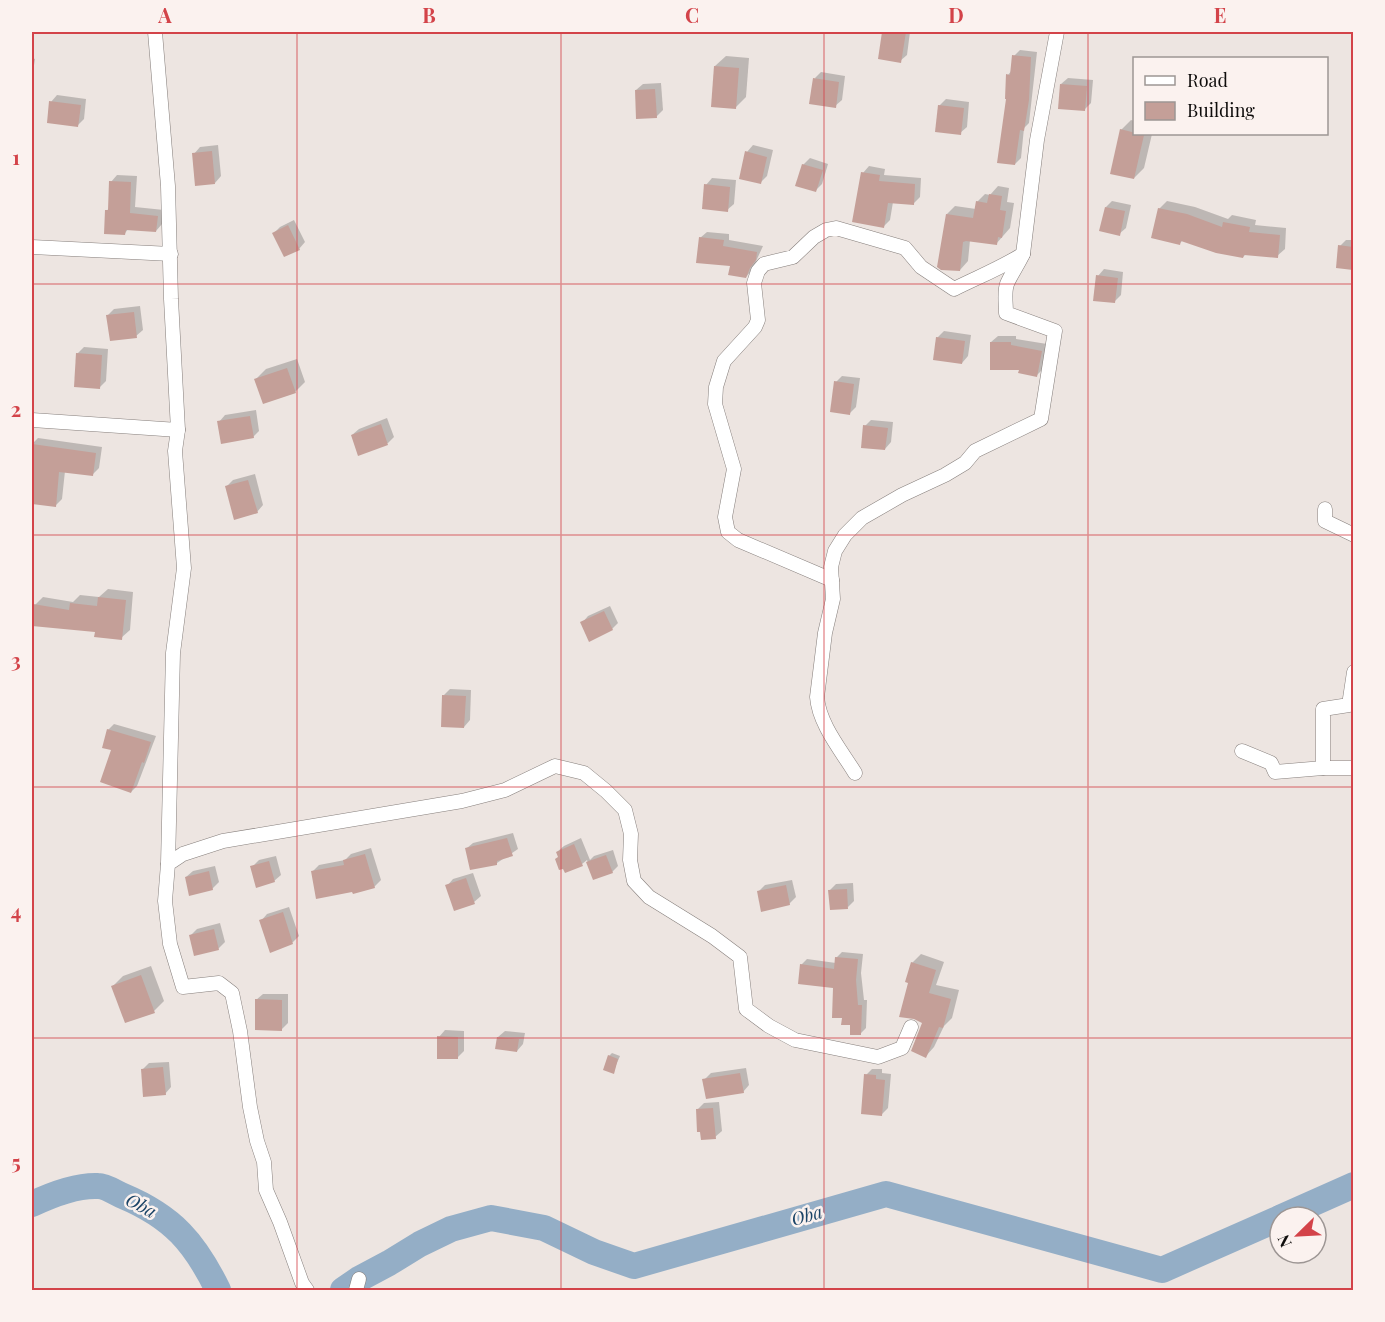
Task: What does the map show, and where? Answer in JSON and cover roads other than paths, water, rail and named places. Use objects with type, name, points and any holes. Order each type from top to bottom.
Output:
[{"type":"street","points":[[155,32],[168,186],[178,430],[175,451],[184,568],[173,653],[168,864],[165,901],[170,944],[183,987],[219,983],[232,993],[240,1031],[250,1107],[264,1162],[266,1191],[305,1287]]},
{"type":"street","points":[[855,773],[817,707],[825,633],[833,599],[831,567],[835,551],[845,535],[862,519],[902,495],[965,463],[975,451],[1041,419],[1055,330],[1006,313],[1008,281],[1023,254],[1037,140],[1057,32]]},
{"type":"street","points":[[832,580],[738,540],[728,532],[725,517],[734,469],[715,404],[716,387],[724,361],[755,327],[758,320],[754,283],[758,271],[764,264],[793,257],[814,237],[826,230],[836,228],[905,248],[921,267],[954,289],[991,270],[1000,269],[1023,254]]},
{"type":"street","points":[[32,247],[171,254]]},
{"type":"street","points":[[32,420],[178,430]]},
{"type":"street","points":[[1325,509],[1325,521],[1353,535]]},
{"type":"street","points":[[1323,768],[1323,709],[1349,705],[1353,672]]},
{"type":"street","points":[[1242,752],[1271,763],[1275,772],[1353,768]]},
{"type":"street","points":[[168,864],[183,854],[223,841],[385,815],[494,793],[555,766],[584,772],[625,810],[631,834],[630,860],[634,881],[649,897],[712,936],[740,957],[746,1009],[769,1026],[795,1040],[878,1056],[902,1048],[911,1027]]},
{"type":"waterway","name":"Oba","points":[[1309,1205],[1354,1185]]},
{"type":"waterway","name":"Oba","points":[[32,1204],[55,1194],[81,1187],[98,1186],[111,1190],[156,1213],[181,1233],[200,1258],[218,1290]]},
{"type":"waterway","name":"Oba","points":[[343,1290],[420,1244],[451,1229],[491,1218],[544,1228],[594,1252],[634,1266],[886,1194],[1162,1270],[1268,1223]]}]
